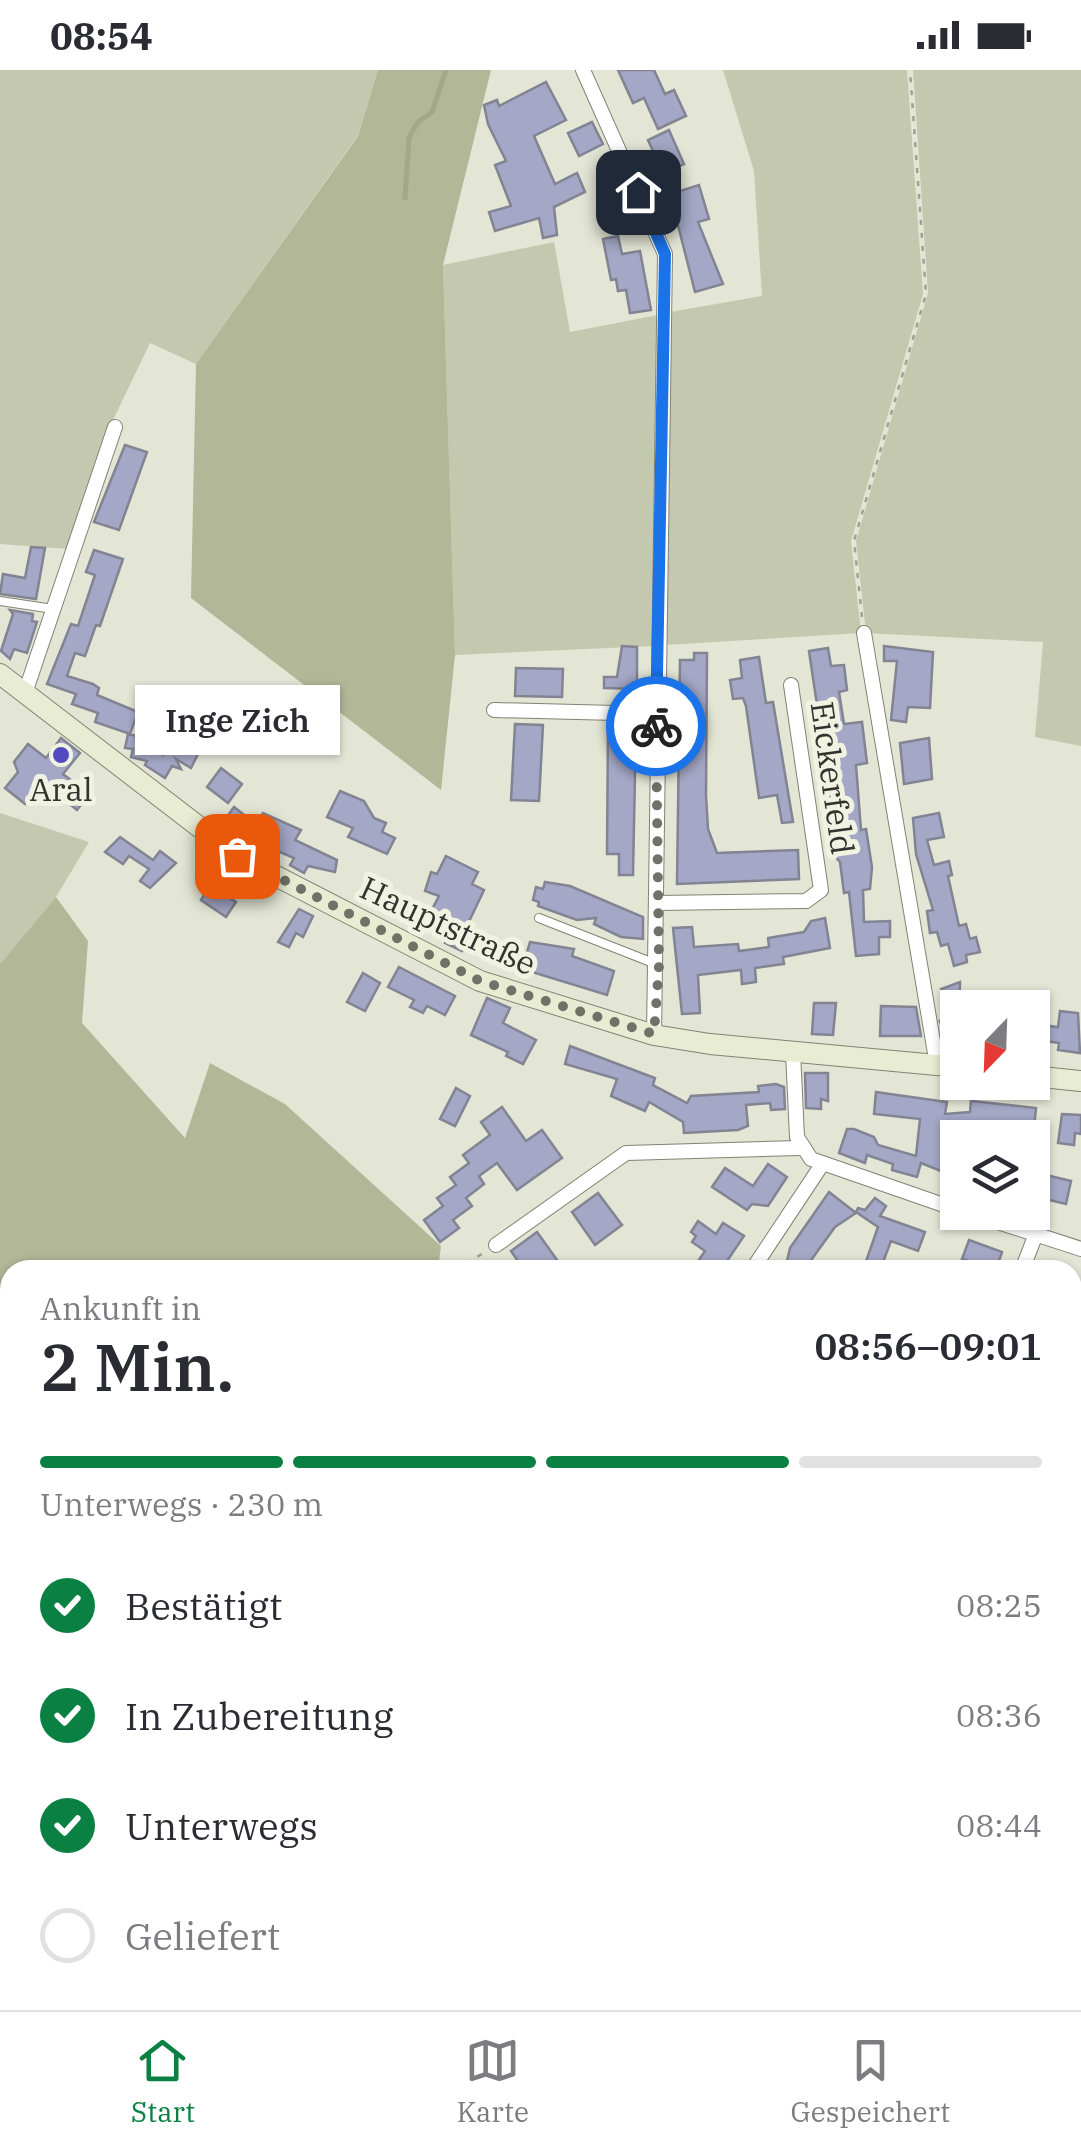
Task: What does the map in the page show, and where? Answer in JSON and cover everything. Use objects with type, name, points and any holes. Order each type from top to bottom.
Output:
[{"type":"main road","name":"Hauptstraße","points":[[0,674],[237,856],[480,981],[654,1034],[940,1065]]},
{"type":"main road","points":[[1050,1078],[1081,1081]]},
{"type":"street","points":[[583,70],[665,254],[656,714],[659,966],[654,1034]]},
{"type":"street","points":[[25,693],[115,427]]},
{"type":"street","name":"Hauptstraße","points":[[864,633],[897,849],[940,1036]]},
{"type":"street","name":"Eickerfeld","points":[[657,904],[806,901],[821,890],[791,685]]},
{"type":"street","points":[[494,710],[656,714]]},
{"type":"street","points":[[793,1052],[800,1148]]},
{"type":"street","points":[[496,1245],[626,1153],[800,1148],[820,1166],[940,1204]]},
{"type":"street","points":[[759,1260],[820,1166]]},
{"type":"street","points":[[1023,1230],[1081,1249]]},
{"type":"street","points":[[1026,1260],[1036,1234]]},
{"type":"lane","points":[[0,600],[53,609]]},
{"type":"lane","points":[[539,918],[659,966]]},
{"type":"path","points":[[864,633],[854,541],[926,294],[910,70]]},
{"type":"path","points":[[472,1260],[496,1245]]},
{"type":"green space","points":[[0,70],[378,70],[358,135],[196,364],[150,343],[113,420],[69,549],[0,544]]},
{"type":"green space","points":[[378,70],[491,70],[443,265],[455,655],[441,790],[191,598],[196,364],[358,136]]},
{"type":"green space","points":[[723,70],[907,70],[923,294],[851,541],[861,633],[665,645],[670,312],[762,296],[754,171]]},
{"type":"green space","points":[[913,70],[1081,70],[1081,746],[1035,737],[1043,642],[866,633],[856,541],[928,293]]},
{"type":"green space","points":[[554,242],[570,332],[658,315],[653,646],[455,655],[443,265]]},
{"type":"green space","points":[[0,813],[89,842],[56,897],[0,964]]},
{"type":"green space","points":[[56,897],[88,941],[82,1023],[185,1138],[210,1063],[285,1104],[441,1246],[439,1260],[0,1260],[0,964]]},
{"type":"building","points":[[618,70],[654,70],[665,94],[674,90],[686,116],[658,129],[644,98],[633,103]]},
{"type":"building","points":[[546,82],[566,120],[534,136],[555,184],[577,173],[585,192],[554,207],[557,235],[543,238],[539,218],[495,231],[489,212],[511,206],[495,165],[506,161],[488,124],[484,105],[497,100],[499,106]]},
{"type":"building","points":[[592,122],[603,144],[579,156],[568,133]]},
{"type":"building","points":[[669,130],[684,164],[663,173],[648,140]]},
{"type":"building","points":[[699,185],[709,219],[698,222],[723,284],[695,292],[670,194]]},
{"type":"building","points":[[618,236],[622,254],[640,251],[651,310],[630,313],[626,290],[618,291],[616,279],[611,280],[603,239]]},
{"type":"building","points":[[125,445],[147,452],[119,530],[94,522]]},
{"type":"building","points":[[31,547],[45,548],[36,599],[0,594],[3,574],[25,578]]},
{"type":"building","points":[[94,550],[123,559],[100,626],[96,625],[85,656],[75,653],[67,676],[93,684],[99,688],[97,695],[138,712],[130,734],[95,722],[98,713],[72,704],[76,694],[47,684],[71,624],[78,626],[95,575],[86,572]]},
{"type":"building","points":[[10,610],[33,614],[32,621],[37,622],[27,653],[14,649],[10,659],[1,651],[13,614]]},
{"type":"building","points":[[622,646],[637,647],[637,689],[604,688],[604,677],[617,677]]},
{"type":"building","points":[[884,646],[933,652],[930,708],[908,707],[906,722],[891,720],[897,661],[884,661]]},
{"type":"building","points":[[828,648],[831,666],[844,665],[847,690],[839,692],[844,724],[862,722],[867,763],[856,765],[861,830],[866,829],[872,867],[870,889],[863,890],[864,922],[890,921],[890,937],[879,937],[879,954],[856,956],[849,892],[844,893],[840,862],[833,854],[839,854],[809,651]]},
{"type":"building","points":[[694,653],[707,653],[706,795],[708,829],[717,853],[798,850],[799,879],[677,884],[680,660],[694,660]]},
{"type":"building","points":[[759,657],[766,703],[773,702],[793,822],[782,823],[777,795],[759,798],[746,706],[743,698],[733,699],[730,680],[742,678],[740,660]]},
{"type":"building","points":[[516,668],[563,669],[562,697],[515,696]]},
{"type":"building","points":[[608,723],[636,724],[633,875],[619,875],[619,854],[607,854]]},
{"type":"building","points":[[515,724],[543,725],[539,801],[511,800]]},
{"type":"building","points":[[128,734],[141,737],[140,744],[163,755],[170,743],[198,754],[191,768],[176,759],[181,769],[172,766],[165,778],[145,765],[147,761],[131,757],[133,749],[125,748]]},
{"type":"building","points":[[61,738],[80,753],[63,774],[89,794],[77,810],[42,782],[25,804],[5,788],[18,772],[14,762],[28,744],[46,758]]},
{"type":"building","points":[[929,738],[932,779],[904,784],[900,743]]},
{"type":"building","points":[[221,768],[242,784],[228,803],[207,787]]},
{"type":"building","points":[[340,791],[364,801],[374,818],[386,823],[382,832],[395,838],[387,854],[348,837],[353,828],[327,817]]},
{"type":"building","points":[[234,807],[256,824],[263,813],[301,830],[295,840],[337,860],[335,872],[308,866],[304,873],[290,865],[294,858],[247,838],[226,818]]},
{"type":"building","points":[[939,813],[944,837],[927,840],[934,865],[949,861],[952,875],[948,876],[959,926],[966,924],[970,939],[976,937],[980,952],[966,955],[967,962],[954,966],[948,944],[941,946],[937,932],[930,933],[927,911],[933,910],[916,854],[913,818]]},
{"type":"building","points":[[120,837],[153,860],[160,851],[176,863],[150,888],[140,881],[149,869],[129,856],[123,864],[105,852]]},
{"type":"building","points":[[446,856],[478,872],[472,884],[484,890],[464,932],[470,935],[462,951],[445,943],[453,927],[429,915],[439,896],[425,891],[431,872],[437,874]]},
{"type":"building","points":[[545,882],[570,886],[643,917],[643,939],[621,937],[594,924],[596,918],[577,920],[538,906],[539,902],[533,900],[536,887],[543,889]]},
{"type":"building","points":[[209,886],[236,902],[226,917],[201,900]]},
{"type":"building","points":[[299,909],[313,916],[303,937],[296,933],[289,947],[278,942]]},
{"type":"building","points":[[825,918],[830,948],[783,957],[784,964],[755,968],[756,982],[742,984],[741,970],[698,975],[700,1013],[682,1014],[673,928],[692,927],[694,947],[738,944],[739,951],[769,947],[768,938],[804,932],[811,921]]},
{"type":"building","points":[[530,942],[574,949],[572,956],[614,971],[607,995],[522,969]]},
{"type":"building","points":[[399,967],[455,996],[445,1015],[427,1006],[423,1013],[410,1007],[414,1000],[388,987]]},
{"type":"building","points":[[363,973],[380,983],[365,1011],[347,1002]]},
{"type":"building","points":[[960,982],[960,990],[941,989]]},
{"type":"building","points":[[487,998],[510,1008],[503,1023],[536,1040],[523,1064],[506,1056],[508,1052],[471,1035]]},
{"type":"building","points":[[814,1003],[836,1003],[833,1035],[812,1034]]},
{"type":"building","points":[[881,1006],[916,1007],[921,1036],[880,1036]]},
{"type":"building","points":[[1060,1011],[1078,1013],[1080,1053],[1058,1050],[1059,1043],[1050,1042],[1050,1026],[1058,1027]]},
{"type":"building","points":[[570,1046],[655,1078],[653,1085],[687,1103],[691,1096],[759,1092],[758,1086],[776,1084],[784,1087],[785,1109],[771,1110],[770,1103],[746,1105],[748,1126],[684,1133],[683,1122],[649,1102],[645,1111],[611,1096],[617,1079],[565,1064]]},
{"type":"building","points":[[805,1073],[828,1073],[828,1101],[821,1099],[821,1109],[806,1108]]},
{"type":"building","points":[[456,1088],[470,1096],[455,1126],[440,1119]]},
{"type":"building","points":[[876,1092],[947,1102],[945,1114],[970,1112],[971,1101],[1036,1108],[1035,1120],[940,1120],[940,1171],[921,1163],[917,1177],[892,1170],[893,1164],[867,1155],[865,1163],[839,1153],[847,1129],[854,1129],[874,1137],[878,1145],[916,1156],[920,1119],[874,1114]]},
{"type":"building","points":[[502,1107],[526,1141],[542,1130],[562,1158],[517,1190],[497,1163],[479,1176],[484,1184],[466,1198],[472,1206],[453,1220],[459,1228],[440,1242],[424,1220],[443,1206],[437,1198],[456,1185],[450,1177],[469,1163],[463,1155],[490,1135],[481,1122]]},
{"type":"building","points":[[1062,1114],[1081,1115],[1081,1134],[1075,1133],[1074,1145],[1058,1143]]},
{"type":"building","points":[[768,1164],[787,1177],[768,1206],[752,1204],[747,1210],[712,1187],[725,1168],[753,1186]]},
{"type":"building","points":[[1050,1176],[1071,1181],[1066,1204],[1050,1200]]},
{"type":"building","points":[[829,1192],[856,1213],[835,1227],[811,1260],[787,1260],[790,1248]]},
{"type":"building","points":[[598,1193],[622,1225],[595,1245],[572,1212]]},
{"type":"building","points":[[875,1198],[886,1206],[880,1216],[925,1232],[918,1251],[891,1241],[884,1260],[866,1260],[878,1227],[856,1212],[858,1208],[865,1210]]},
{"type":"building","points":[[698,1221],[716,1234],[723,1223],[744,1236],[728,1260],[699,1260],[705,1251],[692,1242],[696,1236],[691,1232]]},
{"type":"building","points":[[537,1232],[557,1260],[517,1260],[511,1251]]},
{"type":"building","points":[[969,1240],[1002,1252],[999,1260],[962,1259]]},
{"type":"waterway","points":[[405,198],[409,138],[417,123],[432,112],[446,70]]},
{"type":"way so far","points":[[237,856],[480,981],[623,1028],[654,1034],[659,966],[656,726]]},
{"type":"place","name":"Aral","points":[[61,755]]},
{"type":"place","name":"Inge Zich","points":[[237,856]]},
{"type":"route","points":[[638,192],[665,254],[656,726]]}]
